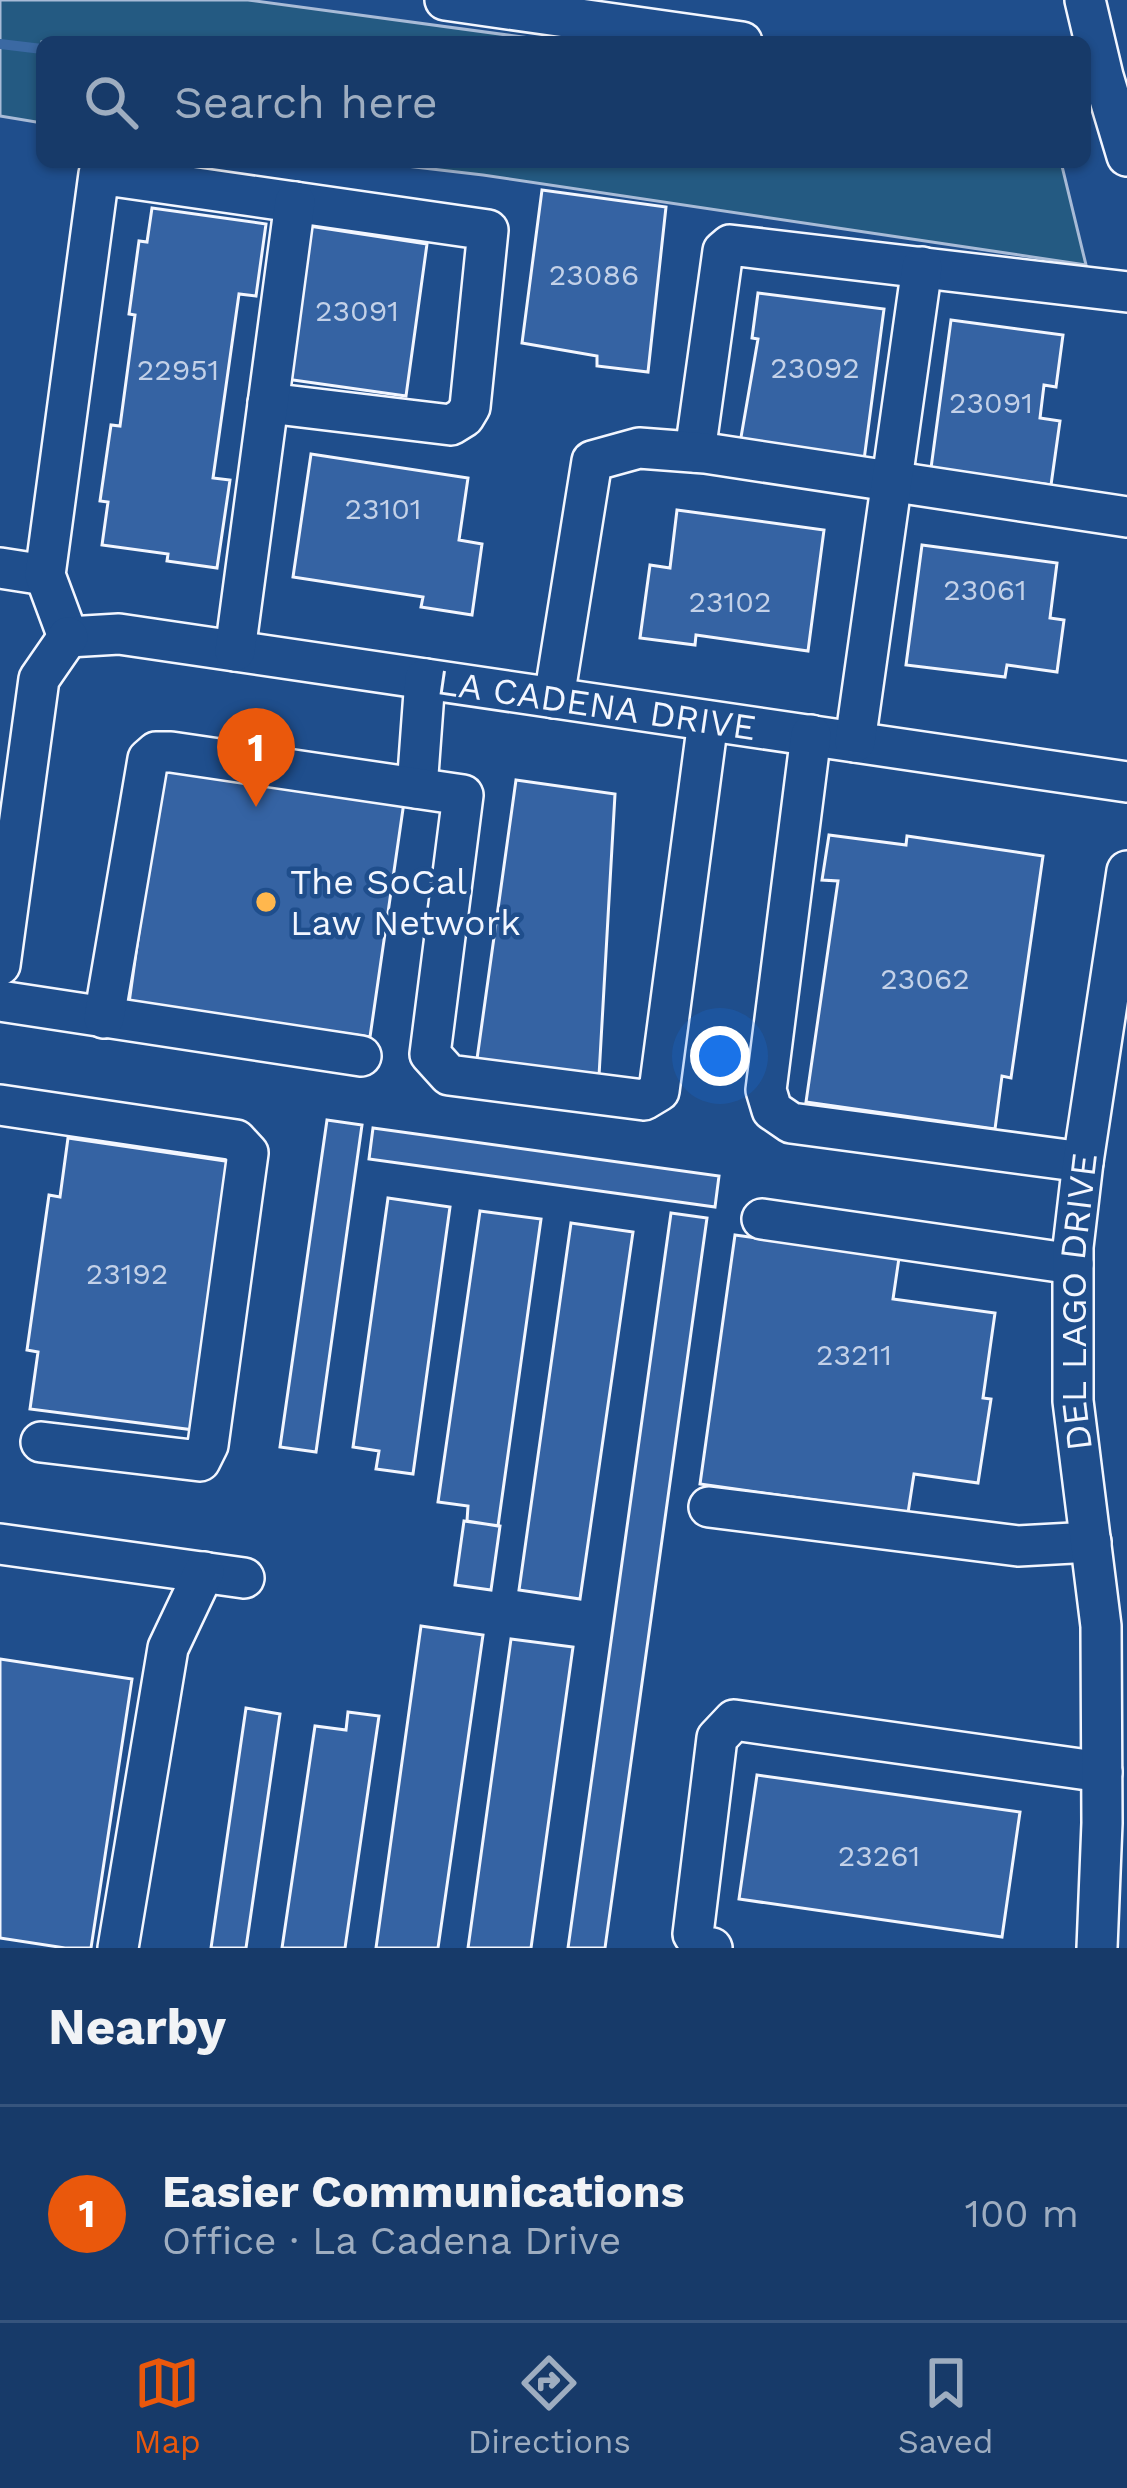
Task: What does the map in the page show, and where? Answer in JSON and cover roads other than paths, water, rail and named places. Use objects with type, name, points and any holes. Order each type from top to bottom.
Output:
[{"type":"street","points":[[445,0],[658,15],[723,36]]},
{"type":"street","points":[[1085,0],[1127,156]]},
{"type":"street","points":[[0,965],[39,679],[68,637],[44,575],[99,174],[488,230],[470,407],[464,417],[451,425],[268,403]]},
{"type":"street","points":[[235,651],[295,202]]},
{"type":"street","points":[[695,452],[723,251],[730,245],[1127,292]]},
{"type":"street","points":[[855,742],[922,267]]},
{"type":"street","points":[[554,698],[592,460],[639,448],[695,452],[1127,517]]},
{"type":"street","points":[[0,568],[44,575]]},
{"type":"street","name":"LA CADENA DRIVE","points":[[68,637],[119,634],[1127,782]]},
{"type":"street","points":[[417,788],[425,679]]},
{"type":"street","points":[[104,1018],[148,759],[156,752],[417,788],[463,795],[430,1054],[449,1075],[644,1100],[659,1091],[708,721]]},
{"type":"street","points":[[811,735],[766,1090],[772,1109],[791,1123],[1083,1162]]},
{"type":"street","name":"DEL LAGO DRIVE","points":[[1097,1948],[1102,1772],[1114,1628],[1091,1542],[1073,1401],[1073,1264],[1083,1162],[1110,1106],[1127,871]]},
{"type":"street","points":[[0,1001],[361,1056]]},
{"type":"street","points":[[0,1105],[236,1140],[248,1153],[208,1445],[200,1461],[41,1442]]},
{"type":"street","points":[[762,1219],[1073,1264]]},
{"type":"street","points":[[709,1507],[1018,1546],[1091,1542]]},
{"type":"street","points":[[0,1544],[244,1577]]},
{"type":"street","points":[[118,1948],[168,1648],[204,1573]]},
{"type":"street","points":[[712,1948],[701,1946],[693,1934],[717,1738],[734,1720],[1102,1772]]},
{"type":"waterway","points":[[0,44],[36,48]]},
{"type":"place","name":"Easier Communications","points":[[256,807]]},
{"type":"place","name":"The SoCal Law Network","points":[[266,902]]}]
